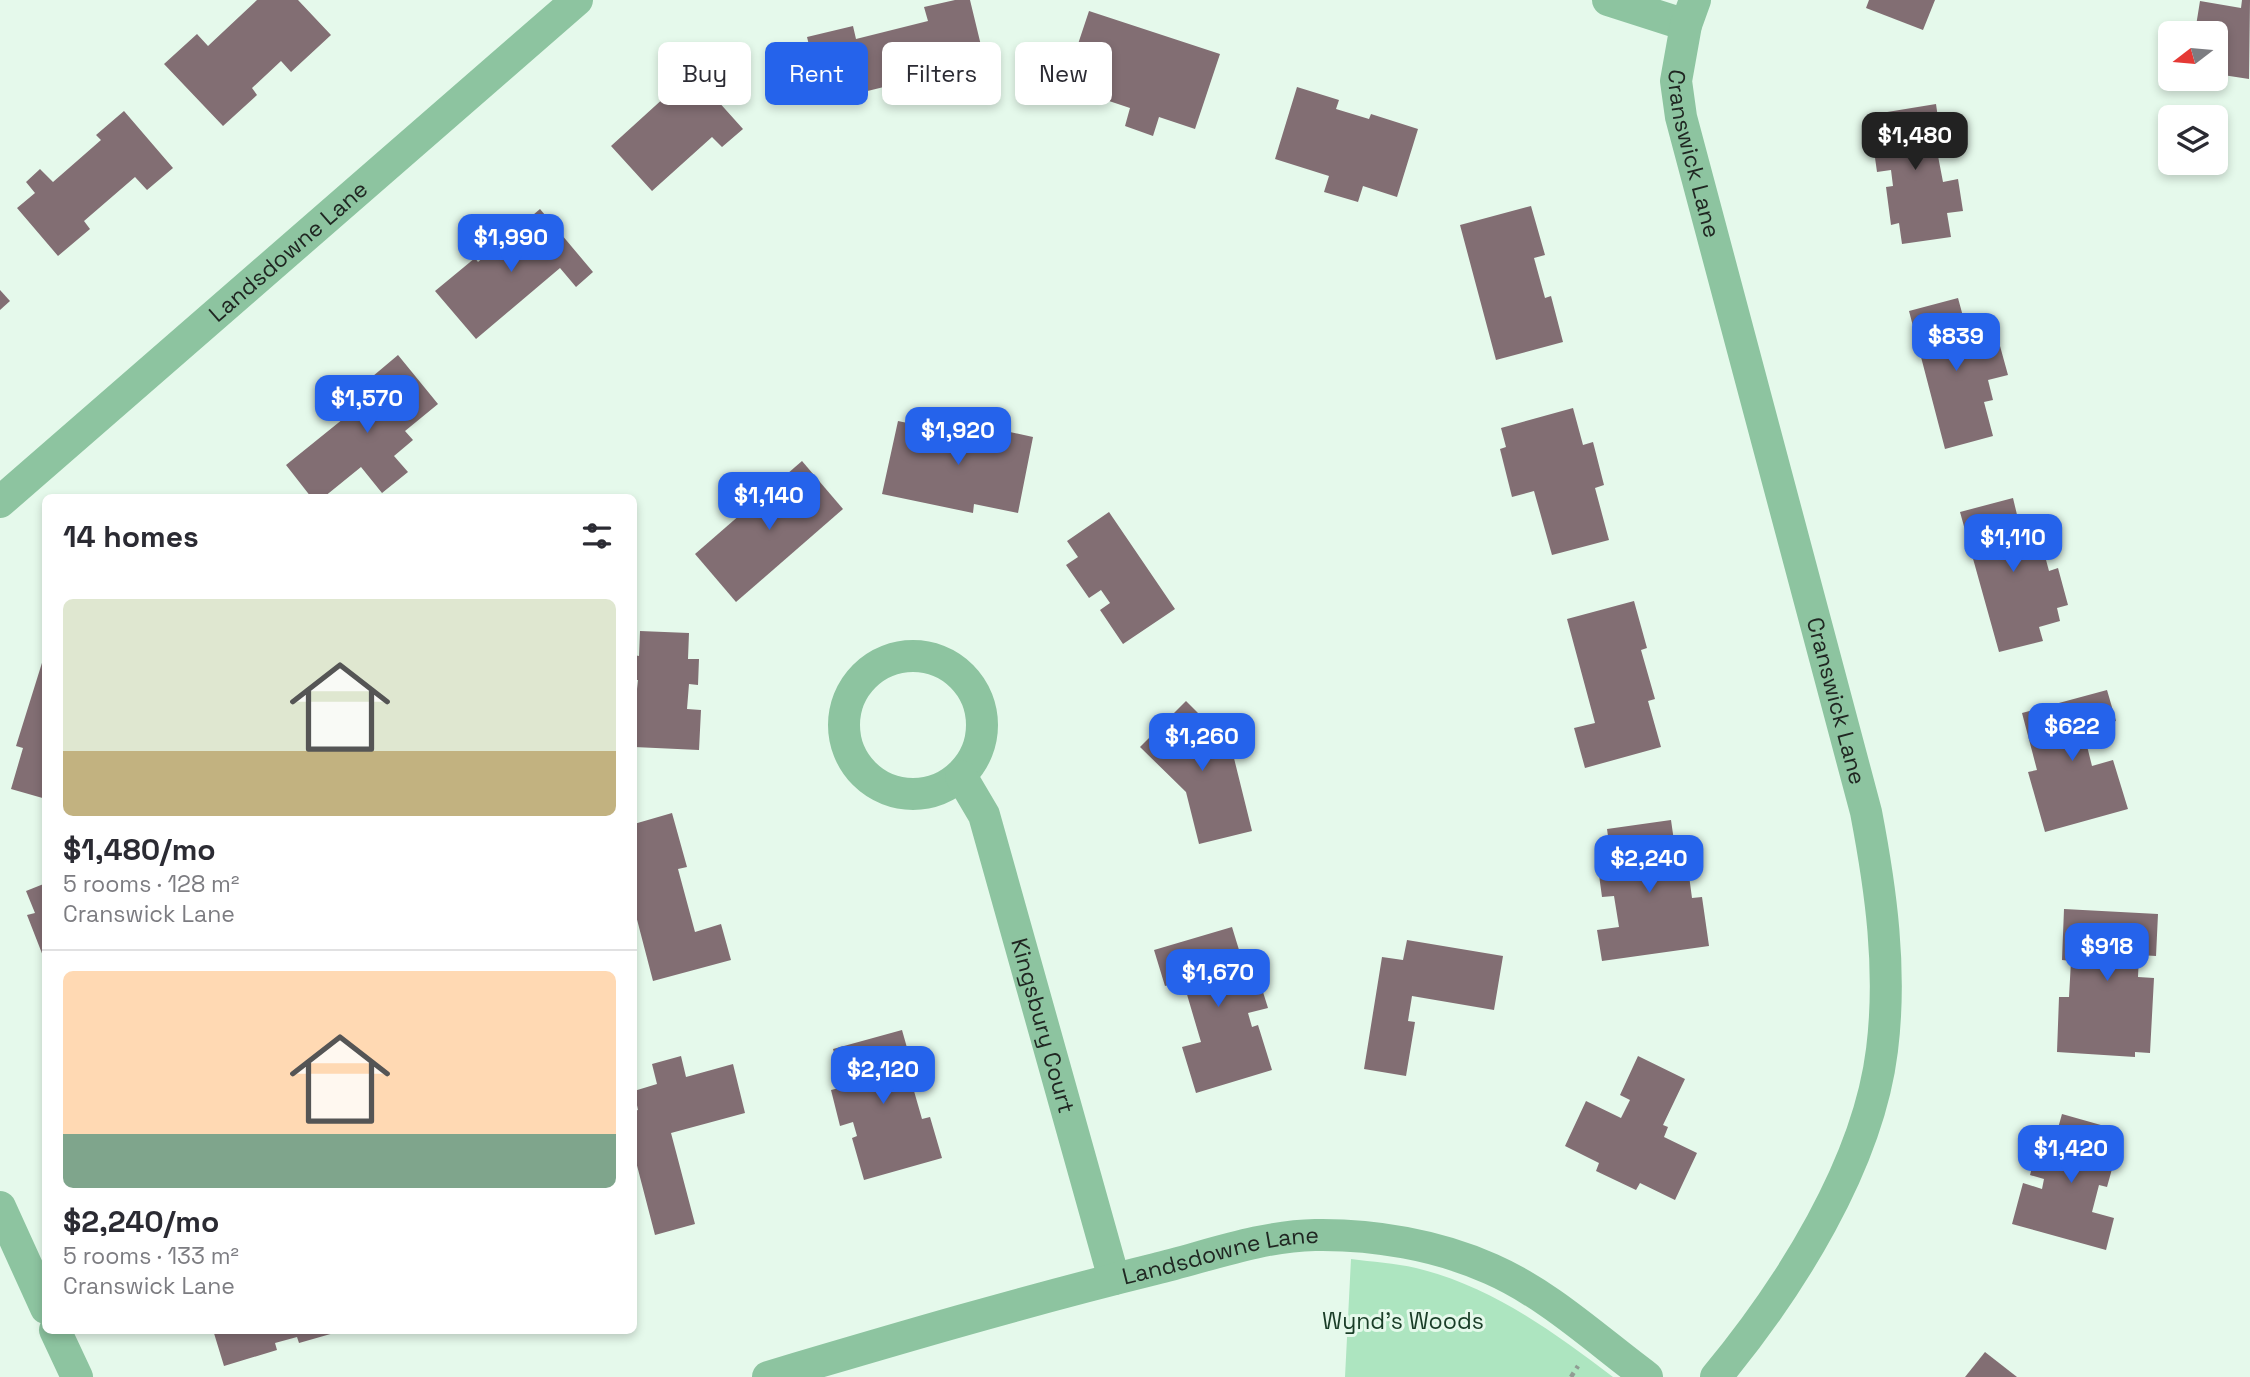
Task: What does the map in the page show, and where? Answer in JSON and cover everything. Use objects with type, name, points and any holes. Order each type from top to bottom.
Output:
[{"type":"street","name":"Landsdowne Lane","points":[[0,502],[577,0]]},
{"type":"street","points":[[1608,0],[1690,12]]},
{"type":"street","name":"Cranswick Lane","points":[[1690,12],[1676,81],[1681,117],[1866,812],[1884,931],[1884,1027],[1875,1086],[1866,1118],[1844,1174],[1816,1233],[1752,1333],[1716,1377]]},
{"type":"street","points":[[912,655],[935,659],[957,670],[972,688],[981,711],[982,734],[975,757],[961,776],[942,788],[921,794],[899,793],[878,785],[861,771],[849,753],[843,731],[845,709],[854,688],[868,671],[889,659],[912,655]]},
{"type":"street","name":"Kingsbury Court","points":[[961,776],[984,815],[1115,1279]]},
{"type":"street","points":[[0,1207],[42,1299]]},
{"type":"street","name":"Landsdowne Lane","points":[[768,1377],[1115,1279],[1267,1240],[1327,1235],[1411,1244],[1491,1269],[1540,1296],[1647,1377]]},
{"type":"street","points":[[57,1334],[76,1377]]},
{"type":"green space","name":"Wynd's Woods","points":[[1351,1259],[1416,1268],[1470,1286],[1544,1327],[1613,1377],[1345,1377]]},
{"type":"building","points":[[257,0],[298,0],[331,35],[291,72],[281,61],[252,88],[257,95],[223,126],[164,64],[197,34],[208,46]]},
{"type":"building","points":[[955,0],[970,0],[980,42],[882,42],[882,87],[868,91],[868,42],[808,42],[807,37],[853,26],[856,39],[928,21],[924,7]]},
{"type":"building","points":[[1869,0],[1935,0],[1923,30],[1866,8]]},
{"type":"building","points":[[2242,0],[2250,0],[2249,79],[2228,76],[2228,21],[2197,21],[2200,1],[2241,8]]},
{"type":"building","points":[[1089,11],[1220,54],[1195,129],[1159,117],[1153,136],[1125,126],[1130,108],[1112,102],[1112,42],[1079,42]]},
{"type":"building","points":[[1297,87],[1339,100],[1336,109],[1369,119],[1371,114],[1418,129],[1397,197],[1363,186],[1358,202],[1324,192],[1329,176],[1275,159]]},
{"type":"building","points":[[658,103],[721,105],[743,129],[722,147],[712,137],[652,191],[611,146]]},
{"type":"building","points":[[1936,104],[1941,139],[1945,138],[1948,155],[1938,156],[1943,182],[1958,179],[1963,211],[1947,213],[1951,237],[1902,244],[1899,223],[1891,225],[1886,187],[1893,186],[1891,170],[1877,172],[1869,115]]},
{"type":"building","points":[[124,111],[173,168],[147,190],[135,177],[84,221],[90,229],[58,256],[17,208],[35,193],[26,182],[40,169],[53,182],[101,140],[96,135]]},
{"type":"building","points":[[1531,206],[1545,255],[1534,258],[1545,298],[1551,296],[1563,342],[1496,360],[1460,225]]},
{"type":"building","points":[[540,209],[593,272],[576,287],[560,268],[476,339],[435,291],[475,258],[478,262]]},
{"type":"building","points":[[0,290],[10,301],[0,310]]},
{"type":"building","points":[[1958,298],[1973,353],[2000,346],[2008,375],[1988,380],[1993,400],[1984,402],[1993,436],[1945,449],[1909,311]]},
{"type":"building","points":[[398,355],[438,404],[405,431],[413,440],[394,456],[408,472],[382,493],[361,467],[328,494],[309,494],[286,465],[369,398],[360,387]]},
{"type":"building","points":[[1573,408],[1583,445],[1593,442],[1604,485],[1595,488],[1609,540],[1552,555],[1534,491],[1512,497],[1500,449],[1506,447],[1501,428]]},
{"type":"building","points":[[898,421],[955,433],[958,421],[1033,437],[1018,513],[974,504],[973,513],[882,494]]},
{"type":"building","points":[[802,461],[843,509],[736,602],[695,554]]},
{"type":"building","points":[[2013,498],[2019,523],[2035,519],[2049,571],[2058,568],[2068,605],[2057,608],[2060,621],[2039,627],[2043,641],[1999,652],[1960,512]]},
{"type":"building","points":[[1109,512],[1175,609],[1123,644],[1100,610],[1110,603],[1101,590],[1089,598],[1066,565],[1078,557],[1067,541]]},
{"type":"building","points":[[1634,601],[1647,648],[1641,650],[1655,699],[1648,701],[1661,747],[1585,768],[1574,728],[1595,723],[1567,619]]},
{"type":"building","points":[[640,631],[689,633],[688,659],[699,659],[698,685],[689,684],[687,709],[701,710],[699,750],[637,747]]},
{"type":"building","points":[[42,663],[42,798],[11,789],[23,748],[16,746]]},
{"type":"building","points":[[2107,690],[2116,721],[2083,730],[2092,766],[2113,760],[2128,809],[2045,832],[2028,772],[2037,770],[2022,713]]},
{"type":"building","points":[[1186,701],[1224,739],[1229,738],[1252,831],[1199,844],[1186,792],[1140,747]]},
{"type":"building","points":[[672,813],[687,867],[678,869],[695,932],[721,924],[731,960],[653,981],[637,920],[637,823]]},
{"type":"building","points":[[1671,820],[1676,855],[1686,853],[1692,898],[1702,897],[1709,946],[1602,961],[1597,930],[1619,927],[1614,896],[1602,897],[1597,860],[1611,858],[1607,829]]},
{"type":"building","points":[[42,885],[42,953],[27,915],[35,913],[26,891]]},
{"type":"building","points":[[2064,909],[2158,914],[2156,956],[2139,955],[2138,977],[2154,978],[2150,1053],[2135,1052],[2135,1057],[2057,1052],[2059,997],[2069,997],[2071,961],[2062,960]]},
{"type":"building","points":[[1232,927],[1243,963],[1235,966],[1239,982],[1258,976],[1268,1008],[1248,1013],[1252,1027],[1258,1025],[1272,1070],[1196,1093],[1182,1047],[1201,1042],[1183,981],[1165,986],[1154,950]]},
{"type":"building","points":[[1407,940],[1503,956],[1494,1010],[1412,996],[1408,1021],[1415,1022],[1406,1076],[1364,1069],[1382,957],[1403,960]]},
{"type":"building","points":[[902,1030],[917,1083],[912,1084],[922,1119],[930,1117],[942,1158],[864,1180],[852,1138],[857,1136],[853,1122],[840,1126],[831,1090],[843,1087],[833,1049]]},
{"type":"building","points":[[681,1056],[686,1077],[733,1064],[745,1113],[671,1133],[695,1224],[655,1235],[637,1166],[637,1090],[657,1084],[652,1064]]},
{"type":"building","points":[[1638,1056],[1685,1079],[1663,1125],[1668,1127],[1664,1137],[1697,1153],[1675,1200],[1640,1183],[1636,1190],[1596,1171],[1599,1163],[1565,1146],[1586,1101],[1621,1118],[1630,1100],[1620,1095]]},
{"type":"building","points":[[2062,1114],[2115,1129],[2109,1149],[2117,1151],[2107,1187],[2099,1185],[2092,1212],[2114,1218],[2106,1250],[2012,1224],[2023,1183],[2042,1189],[2044,1179],[2030,1175],[2035,1156],[2049,1160]]},
{"type":"building","points":[[214,1334],[330,1334],[299,1343],[297,1337],[275,1343],[277,1350],[224,1366]]},
{"type":"building","points":[[1985,1352],[2017,1377],[1965,1377]]}]
